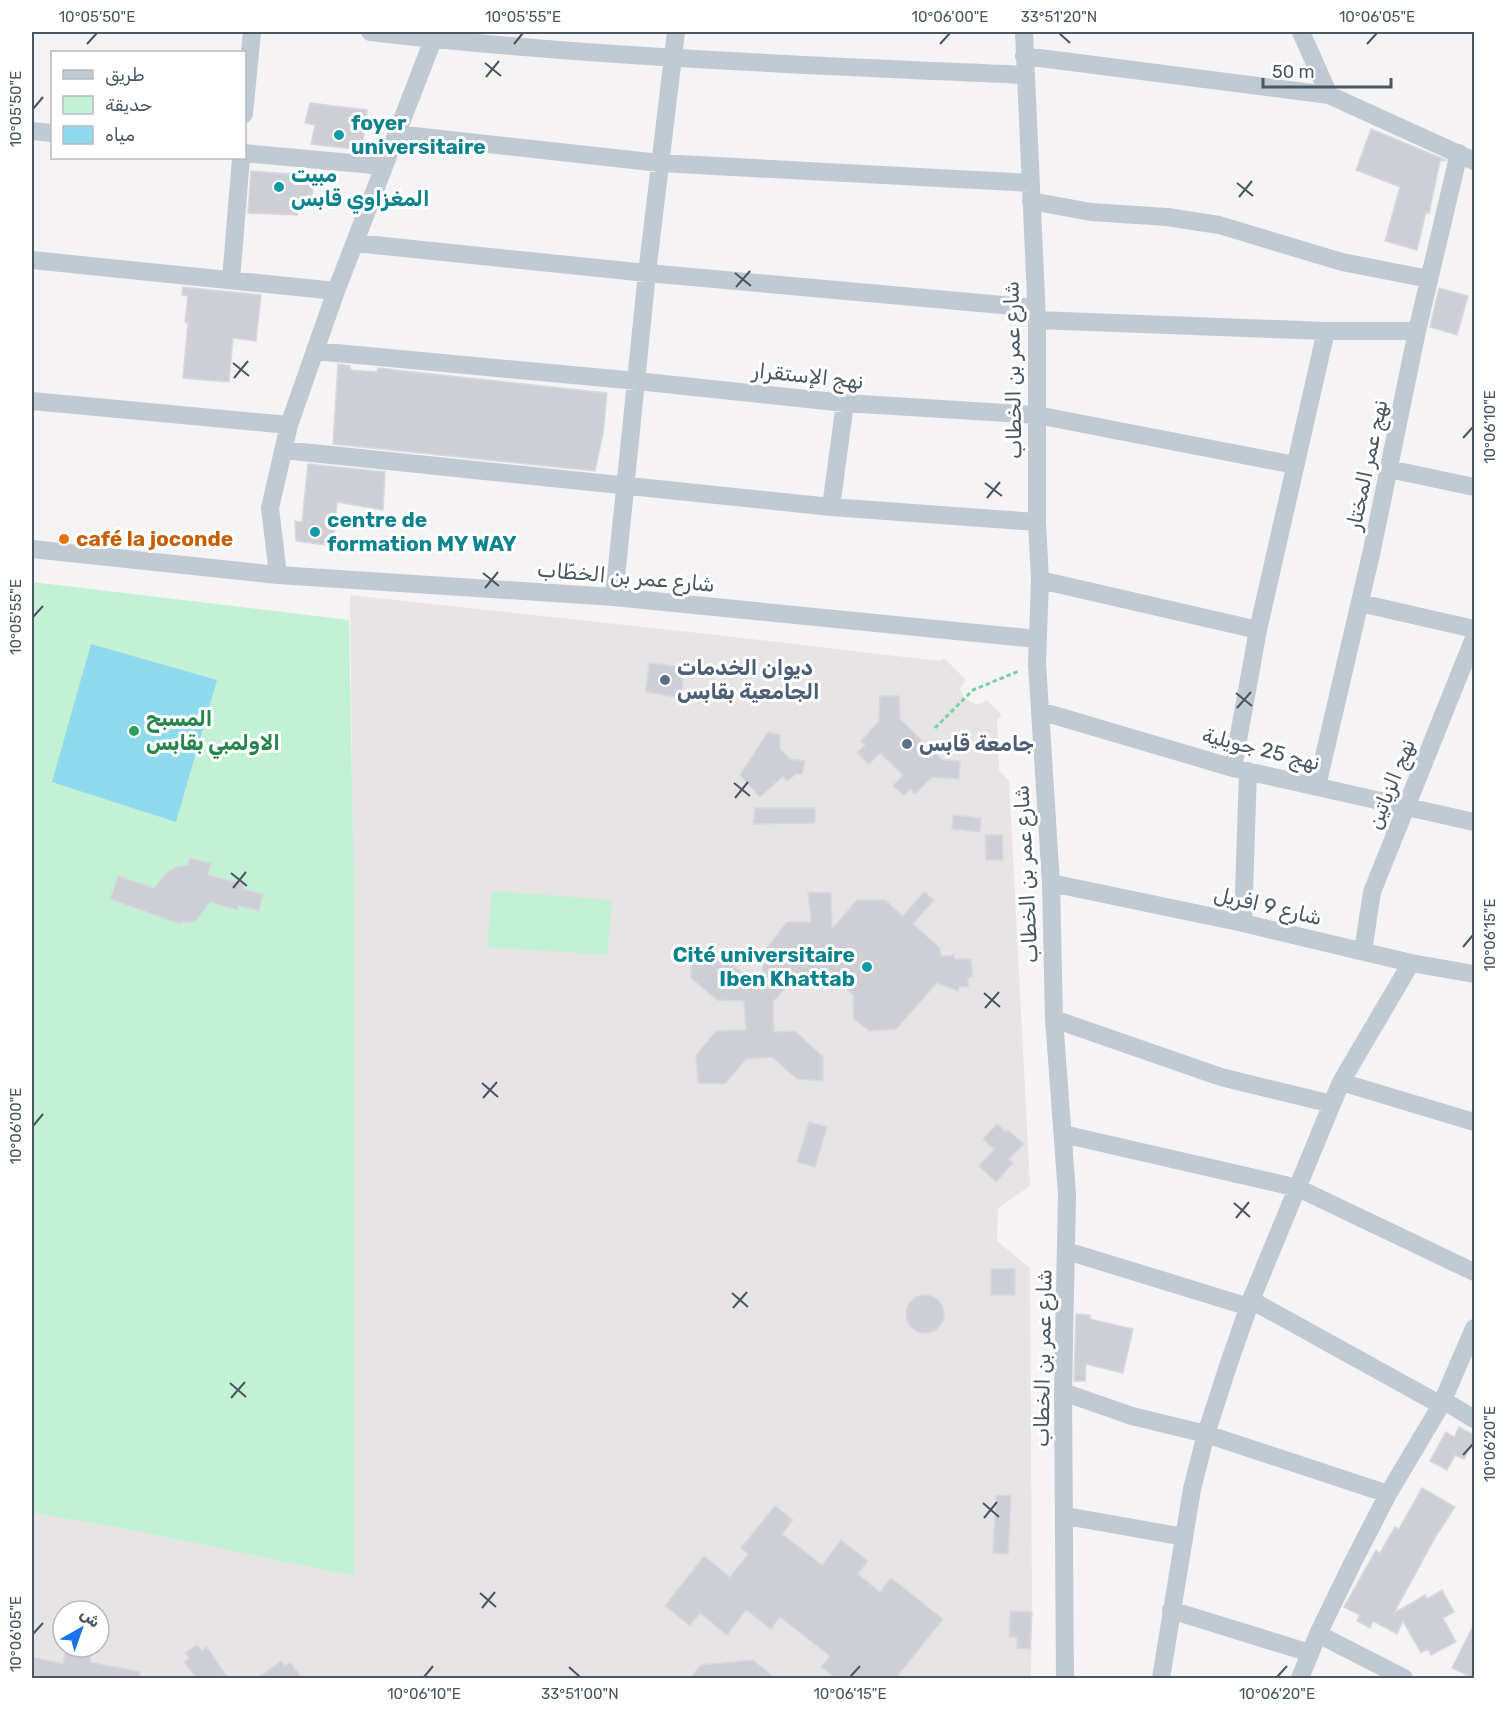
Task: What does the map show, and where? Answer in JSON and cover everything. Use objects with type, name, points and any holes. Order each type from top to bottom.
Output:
[{"type":"street","points":[[246,94],[252,32]]},
{"type":"street","points":[[370,32],[434,35],[672,59],[1024,65],[1329,95],[1467,157]]},
{"type":"street","points":[[614,597],[647,273],[676,32]]},
{"type":"street","name":"شارع عمر بن الخطاب","points":[[1024,32],[1036,314],[1037,522],[1040,580],[1036,639],[1051,883],[1054,1018],[1067,1194],[1063,1392],[1065,1678]]},
{"type":"street","points":[[1301,32],[1329,95]]},
{"type":"street","points":[[278,575],[270,508],[289,425],[336,291],[434,35]]},
{"type":"street","points":[[32,131],[51,133]]},
{"type":"street","points":[[396,134],[660,164],[1030,192],[1091,212],[1167,217],[1219,225],[1342,262],[1429,279]]},
{"type":"street","points":[[246,153],[384,166]]},
{"type":"street","name":"نهج عمر المختار","points":[[1317,786],[1360,603],[1429,279],[1467,157]]},
{"type":"street","points":[[231,280],[241,159]]},
{"type":"street","points":[[355,243],[1036,314],[1326,331],[1417,331]]},
{"type":"street","points":[[32,260],[336,291]]},
{"type":"street","points":[[1243,924],[1240,769],[1258,630],[1326,331]]},
{"type":"street","name":"نهج الإستقرار","points":[[315,351],[845,403],[1037,415],[1295,465]]},
{"type":"street","points":[[32,401],[289,425]]},
{"type":"street","points":[[831,507],[845,403]]},
{"type":"street","points":[[283,450],[831,507],[1037,522]]},
{"type":"street","points":[[1389,469],[1474,487]]},
{"type":"street","name":"شارع عمر بن الخطّاب","points":[[32,549],[278,575],[614,597],[1036,639]]},
{"type":"street","points":[[1040,580],[1258,630]]},
{"type":"street","points":[[1360,603],[1474,629]]},
{"type":"street","name":"نهج الزياتين","points":[[1363,951],[1372,892],[1474,638]]},
{"type":"street","name":"نهج 25 جويلية","points":[[1040,711],[1240,769],[1474,822]]},
{"type":"street","name":"شارع 9 افريل","points":[[1051,883],[1411,963],[1474,974]]},
{"type":"street","points":[[1161,1678],[1192,1489],[1206,1434],[1250,1304],[1341,1082],[1411,963]]},
{"type":"street","points":[[1054,1018],[1221,1077],[1332,1104]]},
{"type":"street","points":[[1341,1082],[1474,1122]]},
{"type":"street","points":[[1063,1134],[1298,1188],[1474,1272]]},
{"type":"street","points":[[1067,1251],[1250,1304],[1474,1419]]},
{"type":"street","points":[[1300,1678],[1318,1634],[1388,1494],[1442,1402],[1474,1328]]},
{"type":"street","points":[[1063,1392],[1132,1416],[1206,1434],[1388,1494]]},
{"type":"street","points":[[1065,1516],[1184,1537]]},
{"type":"street","points":[[1171,1610],[1310,1653]]},
{"type":"street","points":[[1318,1634],[1404,1678]]},
{"type":"path","points":[[935,728],[973,690],[1037,664]]},
{"type":"shaded area","points":[[350,595],[939,661],[944,658],[966,680],[960,689],[965,699],[977,705],[987,700],[1002,715],[997,720],[999,770],[1009,781],[1030,1186],[998,1208],[997,1241],[1030,1268],[1031,1678],[32,1678],[32,1513],[116,1527],[354,1576],[354,938]]},
{"type":"green space","points":[[32,582],[349,620],[354,893],[354,1576],[116,1527],[32,1513]]},
{"type":"green space","points":[[492,891],[612,900],[607,955],[487,947]]},
{"type":"water","name":"المسبح الاولمبي بقابس","points":[[91,644],[217,680],[176,822],[52,782]]},
{"type":"building","name":"foyer universitaire","points":[[310,103],[367,110],[362,150],[311,144],[315,125],[305,123]]},
{"type":"building","points":[[1371,129],[1446,160],[1440,161],[1429,213],[1426,212],[1417,250],[1385,241],[1400,187],[1356,170]]},
{"type":"building","name":"مبيت المغزاوي قابس","points":[[251,171],[315,176],[312,198],[301,199],[297,215],[248,213]]},
{"type":"building","points":[[183,287],[261,295],[256,341],[233,338],[229,382],[183,378],[188,296],[182,295]]},
{"type":"building","points":[[1439,288],[1468,296],[1457,335],[1430,327]]},
{"type":"building","points":[[338,364],[350,366],[351,370],[377,372],[378,368],[607,393],[603,434],[595,471],[333,444]]},
{"type":"building","points":[[308,464],[385,472],[383,510],[337,502],[333,546],[296,541],[295,521],[302,522]]},
{"type":"building","name":"ديوان الخدمات الجامعية بقابس","points":[[649,663],[684,667],[681,698],[646,692]]},
{"type":"building","points":[[880,696],[899,696],[900,719],[942,760],[960,761],[959,779],[932,777],[915,794],[910,789],[904,795],[893,786],[903,775],[880,753],[869,764],[857,753],[865,745],[861,741],[879,721]]},
{"type":"building","points":[[768,732],[780,735],[780,749],[790,759],[805,761],[802,774],[796,774],[787,781],[783,776],[760,797],[740,775]]},
{"type":"building","points":[[755,808],[815,808],[815,823],[753,824]]},
{"type":"building","points":[[953,815],[981,818],[980,832],[952,829]]},
{"type":"building","points":[[985,835],[1002,835],[1003,860],[986,860]]},
{"type":"building","points":[[190,858],[211,863],[208,875],[245,884],[243,889],[263,894],[259,911],[239,906],[238,910],[210,902],[197,920],[180,924],[110,899],[118,876],[154,888],[167,872],[176,867],[188,865]]},
{"type":"building","name":"Cité universitaire Iben Khattab","points":[[808,892],[831,893],[832,929],[857,900],[885,900],[903,916],[924,892],[934,900],[913,924],[940,948],[941,956],[954,955],[954,959],[971,959],[973,976],[968,978],[968,987],[960,986],[958,991],[937,983],[896,1029],[869,1031],[854,1019],[853,995],[839,982],[788,984],[773,1002],[774,1032],[795,1031],[823,1057],[823,1081],[797,1079],[772,1057],[746,1059],[725,1084],[698,1083],[696,1055],[716,1031],[746,1030],[744,1001],[717,1000],[691,978],[691,952],[715,949],[763,991],[762,954],[787,922],[811,922]]},
{"type":"building","points":[[809,1122],[827,1127],[815,1167],[797,1162]]},
{"type":"building","points":[[997,1124],[1024,1144],[1009,1159],[1013,1163],[996,1182],[979,1166],[994,1149],[983,1139]]},
{"type":"building","points":[[991,1269],[1015,1269],[1015,1295],[991,1295]]},
{"type":"building","points":[[925,1295],[932,1296],[938,1301],[943,1307],[943,1321],[938,1327],[932,1332],[925,1333],[918,1332],[912,1327],[907,1321],[906,1314],[907,1307],[912,1301],[918,1296]]},
{"type":"building","points":[[1076,1314],[1090,1315],[1090,1319],[1133,1329],[1123,1373],[1086,1364],[1085,1381],[1074,1381]]},
{"type":"building","points":[[1459,1427],[1474,1435],[1474,1440],[1464,1459],[1455,1455],[1447,1470],[1430,1461],[1446,1432],[1454,1437]]},
{"type":"building","points":[[1422,1488],[1455,1507],[1436,1536],[1394,1613],[1425,1595],[1427,1599],[1442,1590],[1454,1612],[1443,1618],[1456,1642],[1431,1655],[1428,1649],[1421,1653],[1403,1621],[1397,1634],[1373,1621],[1370,1628],[1357,1621],[1360,1615],[1344,1607],[1376,1550],[1380,1553],[1395,1527],[1399,1529]]},
{"type":"building","points":[[996,1495],[1011,1496],[1008,1554],[993,1553]]},
{"type":"building","points":[[775,1506],[793,1520],[782,1534],[822,1565],[841,1540],[868,1561],[858,1574],[880,1592],[891,1578],[943,1619],[896,1678],[836,1678],[821,1667],[830,1656],[780,1617],[771,1629],[746,1610],[727,1635],[700,1613],[690,1626],[665,1606],[704,1556],[730,1577],[748,1554],[741,1548]]},
{"type":"building","points":[[1010,1611],[1032,1612],[1030,1649],[1017,1648],[1017,1637],[1009,1637]]},
{"type":"building","points":[[1474,1624],[1474,1678],[1473,1678],[1452,1668]]},
{"type":"building","points":[[197,1645],[202,1651],[207,1647],[228,1678],[196,1678],[184,1662],[189,1658],[185,1653]]},
{"type":"building","points":[[32,1657],[63,1664],[64,1659],[90,1659],[90,1662],[140,1672],[139,1678],[32,1678]]},
{"type":"building","points":[[753,1660],[775,1678],[690,1678],[701,1665]]},
{"type":"building","points":[[281,1661],[285,1666],[290,1662],[302,1678],[258,1678]]},
{"type":"place","name":"foyer universitaire","points":[[339,135]]},
{"type":"place","name":"مبيت المغزاوي قابس","points":[[279,187]]},
{"type":"place","name":"centre de formation MY WAY","points":[[315,532]]},
{"type":"place","name":"café la joconde","points":[[64,539]]},
{"type":"place","name":"ديوان الخدمات الجامعية بقابس","points":[[665,680]]},
{"type":"place","name":"المسبح الاولمبي بقابس","points":[[134,731]]},
{"type":"place","name":"جامعة قابس","points":[[907,744]]},
{"type":"place","name":"Cité universitaire Iben Khattab","points":[[867,967]]}]
